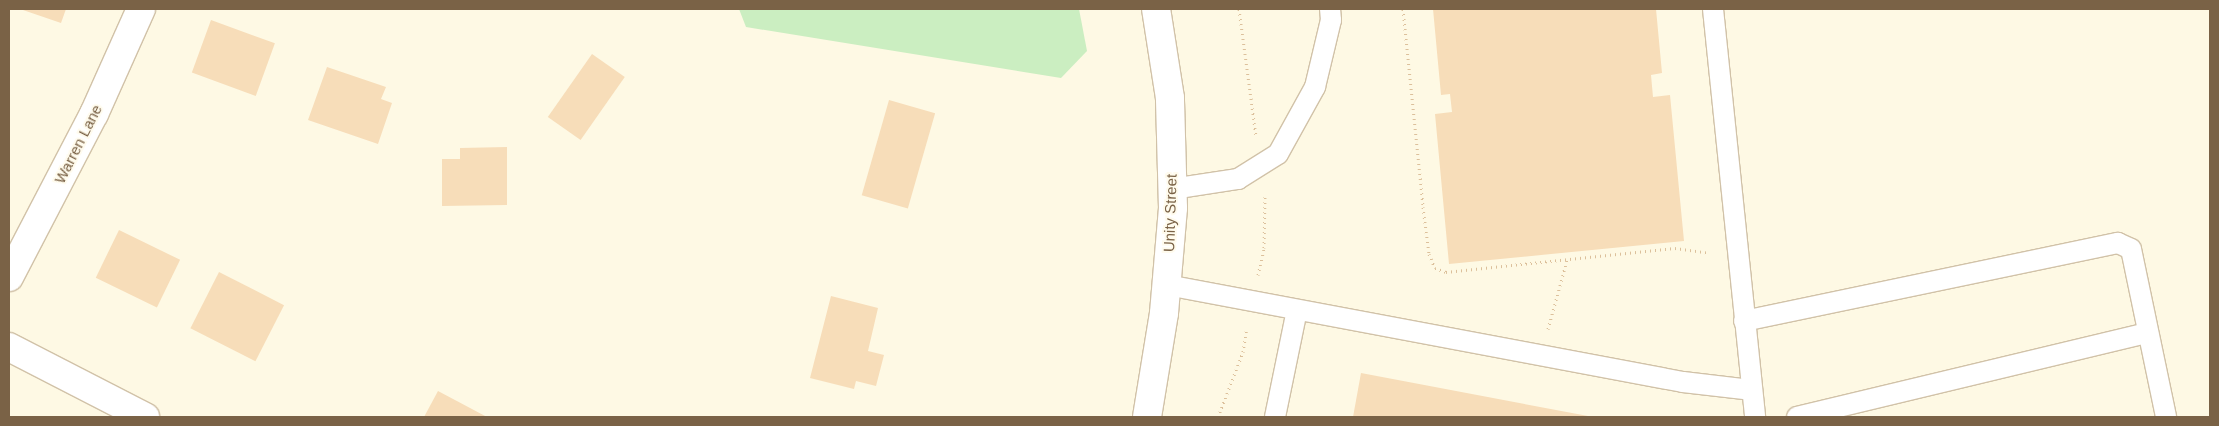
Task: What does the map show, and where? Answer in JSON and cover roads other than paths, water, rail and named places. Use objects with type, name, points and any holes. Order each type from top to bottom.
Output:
[{"type":"street","name":"Warren Lane","points":[[9,277],[94,114],[142,9]]},
{"type":"street","name":"Unity Street","points":[[1147,417],[1167,286],[1172,188],[1170,98],[1156,9]]},
{"type":"street","points":[[9,346],[145,417]]},
{"type":"lane","points":[[1172,188],[1238,179],[1278,154],[1315,87],[1331,20],[1330,9]]},
{"type":"lane","points":[[1713,9],[1736,257],[1754,417]]},
{"type":"lane","points":[[1744,321],[2118,243],[2131,249],[2166,417]]},
{"type":"lane","points":[[1167,286],[1683,382],[1752,390]]},
{"type":"lane","points":[[1275,417],[1297,310]]},
{"type":"lane","points":[[1797,417],[2148,332]]}]
